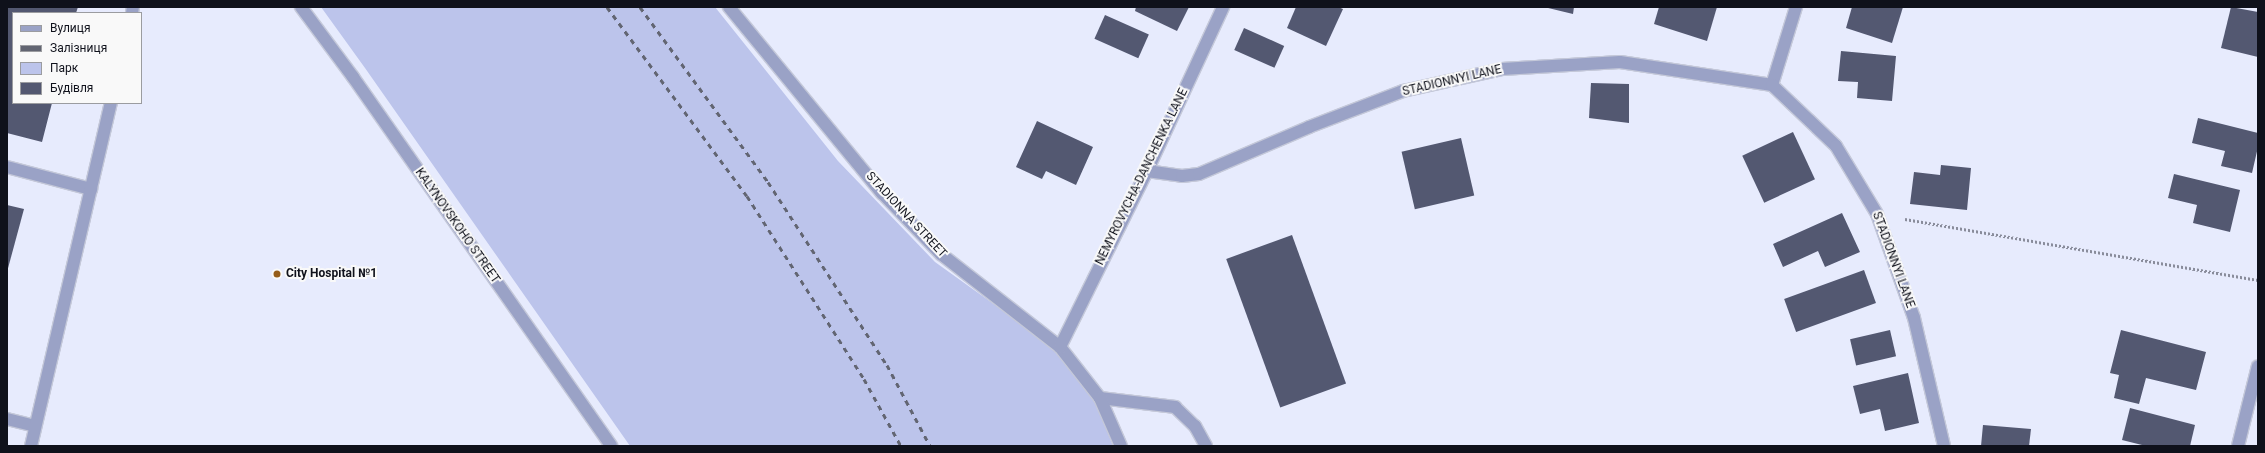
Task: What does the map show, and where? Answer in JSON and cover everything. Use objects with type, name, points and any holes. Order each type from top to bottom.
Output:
[{"type":"street","name":"KALYNOVSKOHO STREET","points":[[302,7],[362,90],[611,446]]},
{"type":"street","name":"STADIONNA STREET","points":[[728,7],[882,193],[941,254],[1060,347],[1100,398],[1121,446]]},
{"type":"street","name":"NEMYROVYCHA-DANCHENKA LANE","points":[[1060,347],[1147,171],[1223,7]]},
{"type":"street","points":[[1772,85],[1796,7]]},
{"type":"street","name":"STADIONNYI LANE","points":[[1147,171],[1182,176],[1199,174],[1309,127],[1403,91],[1502,69],[1620,62],[1772,85],[1836,146],[1877,214],[1914,318],[1944,446]]},
{"type":"street","points":[[31,446],[111,104]]},
{"type":"street","points":[[7,167],[91,189]]},
{"type":"street","points":[[2238,446],[2258,366]]},
{"type":"street","points":[[1100,398],[1175,407],[1195,426],[1206,446]]},
{"type":"street","points":[[7,419],[35,426]]},
{"type":"path","points":[[1877,214],[2258,280]]},
{"type":"green space","points":[[321,7],[715,7],[838,161],[935,262],[1051,345],[1092,393],[1113,446],[630,446]]},
{"type":"building","points":[[7,7],[78,7],[76,12],[12,12],[12,104],[52,104],[42,142],[7,133]]},
{"type":"building","points":[[1136,7],[1189,7],[1177,31],[1135,11]]},
{"type":"building","points":[[1296,7],[1338,7],[1343,9],[1326,46],[1287,28]]},
{"type":"building","points":[[1544,7],[1574,7],[1573,14]]},
{"type":"building","points":[[1659,7],[1717,7],[1707,41],[1654,24]]},
{"type":"building","points":[[1852,7],[1903,7],[1892,43],[1846,28]]},
{"type":"building","points":[[2231,7],[2258,12],[2258,57],[2221,48]]},
{"type":"building","points":[[1105,15],[1149,35],[1138,58],[1094,39]]},
{"type":"building","points":[[1244,28],[1284,46],[1274,68],[1234,50]]},
{"type":"building","points":[[1841,51],[1896,56],[1892,101],[1857,98],[1858,82],[1838,81]]},
{"type":"building","points":[[1591,83],[1629,84],[1629,123],[1589,118]]},
{"type":"building","points":[[2198,118],[2258,133],[2258,147],[2252,173],[2221,166],[2225,151],[2192,143]]},
{"type":"building","points":[[1037,121],[1093,147],[1076,185],[1046,171],[1042,179],[1016,167]]},
{"type":"building","points":[[1793,132],[1815,179],[1764,203],[1742,156]]},
{"type":"building","points":[[1461,138],[1474,195],[1415,209],[1402,152]]},
{"type":"building","points":[[1941,165],[1971,168],[1967,210],[1910,204],[1914,172],[1940,175]]},
{"type":"building","points":[[2174,174],[2240,190],[2230,232],[2193,223],[2197,205],[2168,198]]},
{"type":"building","points":[[7,205],[24,209],[7,272]]},
{"type":"building","points":[[1842,213],[1860,252],[1825,267],[1818,251],[1783,267],[1773,244]]},
{"type":"building","points":[[1292,235],[1346,383],[1280,407],[1226,259]]},
{"type":"building","points":[[1864,270],[1876,303],[1796,332],[1784,299]]},
{"type":"building","points":[[1890,330],[1896,356],[1856,366],[1850,339]]},
{"type":"building","points":[[2121,330],[2206,352],[2196,390],[2146,378],[2139,404],[2114,398],[2119,375],[2110,373]]},
{"type":"building","points":[[1908,373],[1919,423],[1885,431],[1880,409],[1860,414],[1853,386]]},
{"type":"building","points":[[2130,408],[2195,425],[2190,446],[2146,446],[2122,440]]},
{"type":"building","points":[[1983,425],[2031,429],[2029,446],[1981,446]]},
{"type":"railway","points":[[607,7],[747,196],[864,379],[901,446]]},
{"type":"railway","points":[[640,7],[768,182],[887,365],[930,446]]},
{"type":"place","name":"City Hospital №1","points":[[277,274]]}]
